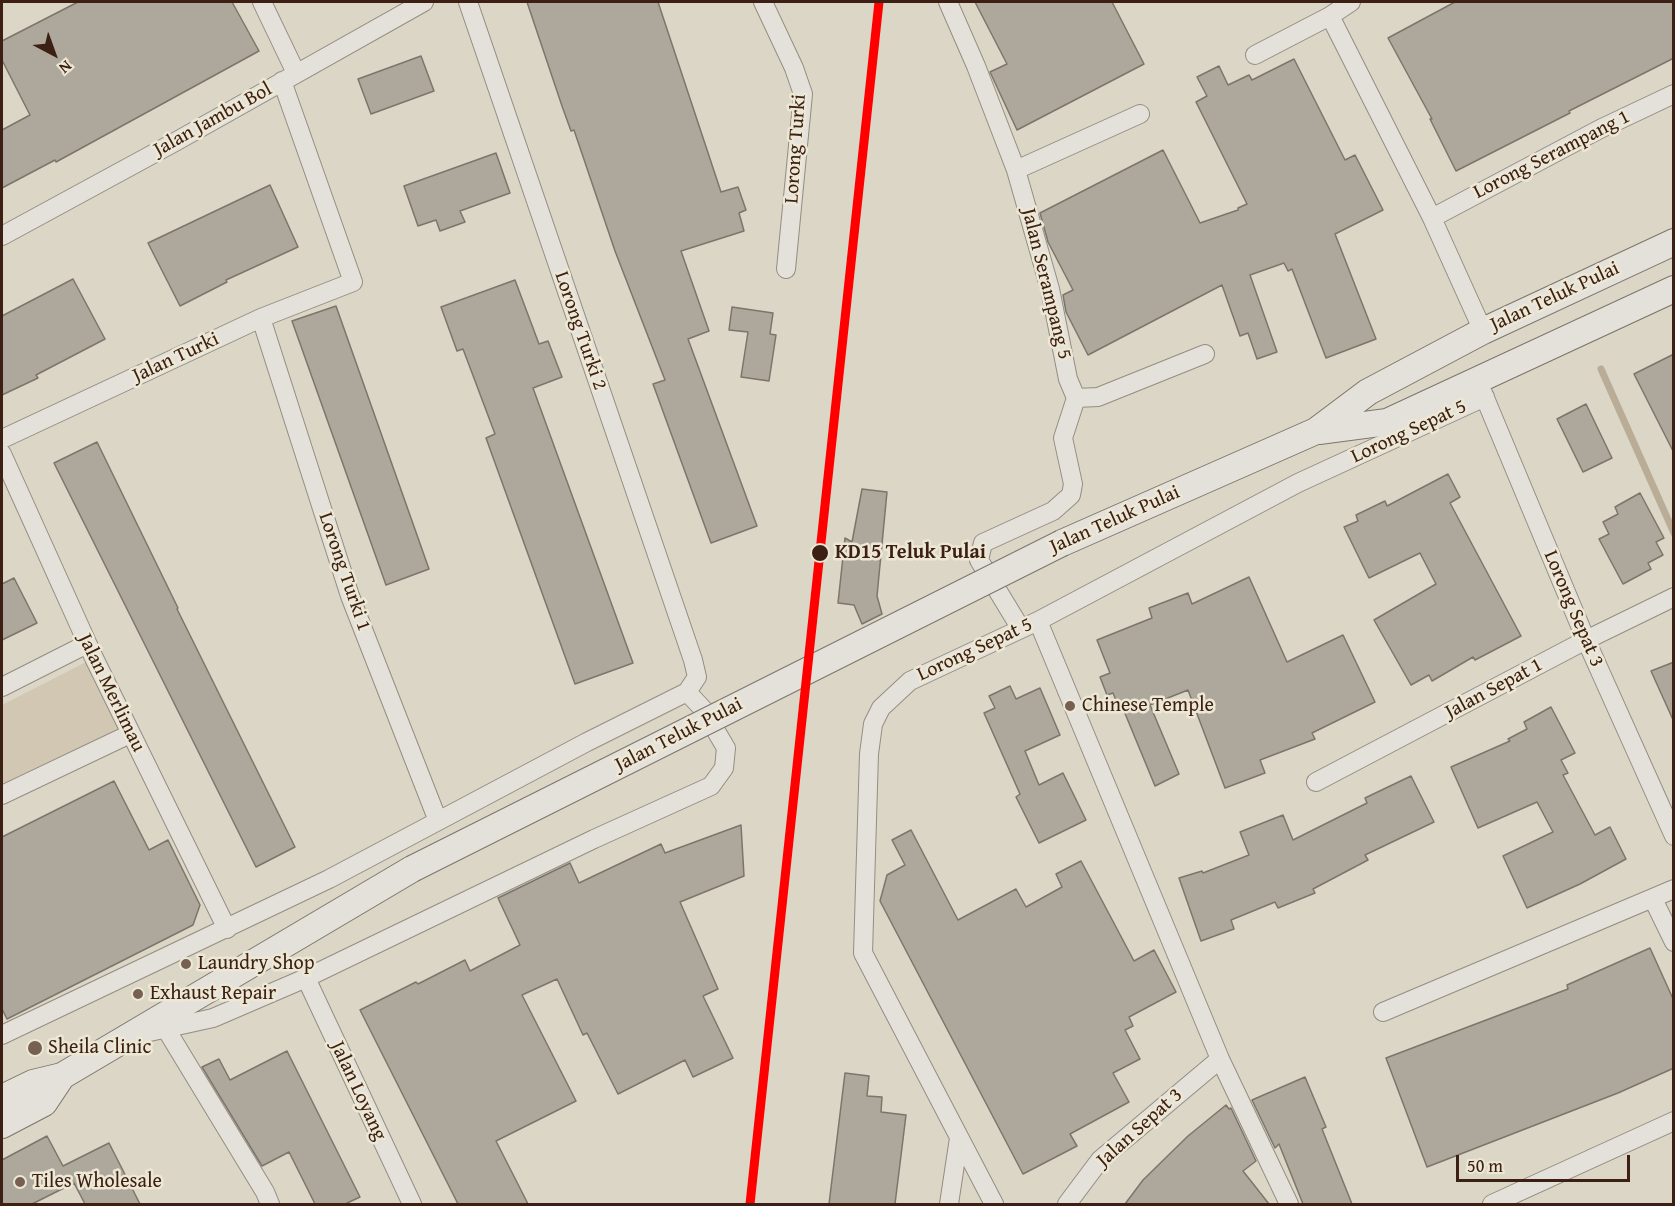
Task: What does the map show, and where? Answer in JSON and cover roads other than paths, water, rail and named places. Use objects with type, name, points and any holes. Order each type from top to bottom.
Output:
[{"type":"main road","name":"Jalan Teluk Pulai","points":[[2,1098],[33,1083],[62,1076],[412,869],[1062,543],[1316,431],[1368,392],[1483,331],[1674,242]]},
{"type":"main road","points":[[1560,295],[1604,283],[1674,252]]},
{"type":"main road","name":"Jalan Teluk Pulai","points":[[1316,431],[1387,422],[1481,388],[1674,289]]},
{"type":"main road","name":"Jalan Teluk Pulai","points":[[2,1125],[44,1103],[62,1076]]},
{"type":"street","points":[[262,2],[289,77]]},
{"type":"street","name":"Jalan Jambu Bol","points":[[2,236],[424,2]]},
{"type":"street","name":"Lorong Turki 2","points":[[468,2],[693,660],[697,677],[687,692]]},
{"type":"street","name":"Lorong Turki","points":[[763,2],[794,68],[803,94],[786,269]]},
{"type":"street","name":"Jalan Serampang 5","points":[[948,2],[1017,170],[1050,289],[1068,379],[1076,398]]},
{"type":"street","points":[[1255,55],[1330,16],[1351,2]]},
{"type":"street","points":[[1330,16],[1432,218],[1483,331]]},
{"type":"street","name":"Jalan Turki","points":[[2,439],[261,318],[353,282],[289,77]]},
{"type":"street","name":"Lorong Serampang 1","points":[[1432,218],[1600,129],[1674,94]]},
{"type":"street","points":[[1017,170],[1140,114]]},
{"type":"street","name":"Lorong Turki 1","points":[[261,318],[350,596],[438,821]]},
{"type":"street","points":[[1021,629],[979,560],[983,543],[1053,512],[1071,495],[1073,484],[1063,438],[1076,398],[1098,397],[1204,354]]},
{"type":"street","name":"Lorong Sepat 5","points":[[994,1204],[863,953],[869,754],[873,724],[881,708],[910,681],[1038,621],[1481,388]]},
{"type":"street","name":"Lorong Sepat 3","points":[[1481,388],[1586,640],[1674,836]]},
{"type":"street","name":"Jalan Merlimau","points":[[2,454],[87,644],[227,928]]},
{"type":"street","name":"Jalan Sepat 1","points":[[1316,782],[1586,640],[1674,597]]},
{"type":"street","points":[[1038,621],[1220,1059],[1289,1204]]},
{"type":"street","points":[[2,687],[87,644]]},
{"type":"street","points":[[2,1035],[329,879],[587,742],[687,692],[703,709],[726,748],[724,768],[711,786],[594,839],[306,978],[213,1017],[126,1038]]},
{"type":"street","points":[[2,795],[130,734]]},
{"type":"street","points":[[1383,1012],[1674,889]]},
{"type":"street","points":[[1653,899],[1674,942]]},
{"type":"street","name":"Jalan Loyang","points":[[306,978],[412,1204]]},
{"type":"street","points":[[166,1029],[265,1192],[270,1204]]},
{"type":"street","name":"Jalan Sepat 3","points":[[1067,1204],[1100,1160],[1220,1059]]},
{"type":"street","points":[[1492,1204],[1674,1121]]},
{"type":"street","points":[[949,1204],[959,1138]]},
{"type":"waterway","points":[[1601,369],[1674,533]]},
{"type":"place","name":"KD15 Teluk Pulai","points":[[820,553]]},
{"type":"place","name":"Chinese Temple","points":[[1070,706]]},
{"type":"place","name":"Laundry Shop","points":[[186,964]]},
{"type":"place","name":"Exhaust Repair","points":[[138,994]]},
{"type":"place","name":"Sheila Clinic","points":[[35,1048]]},
{"type":"place","name":"Tiles Wholesale","points":[[20,1182]]}]
